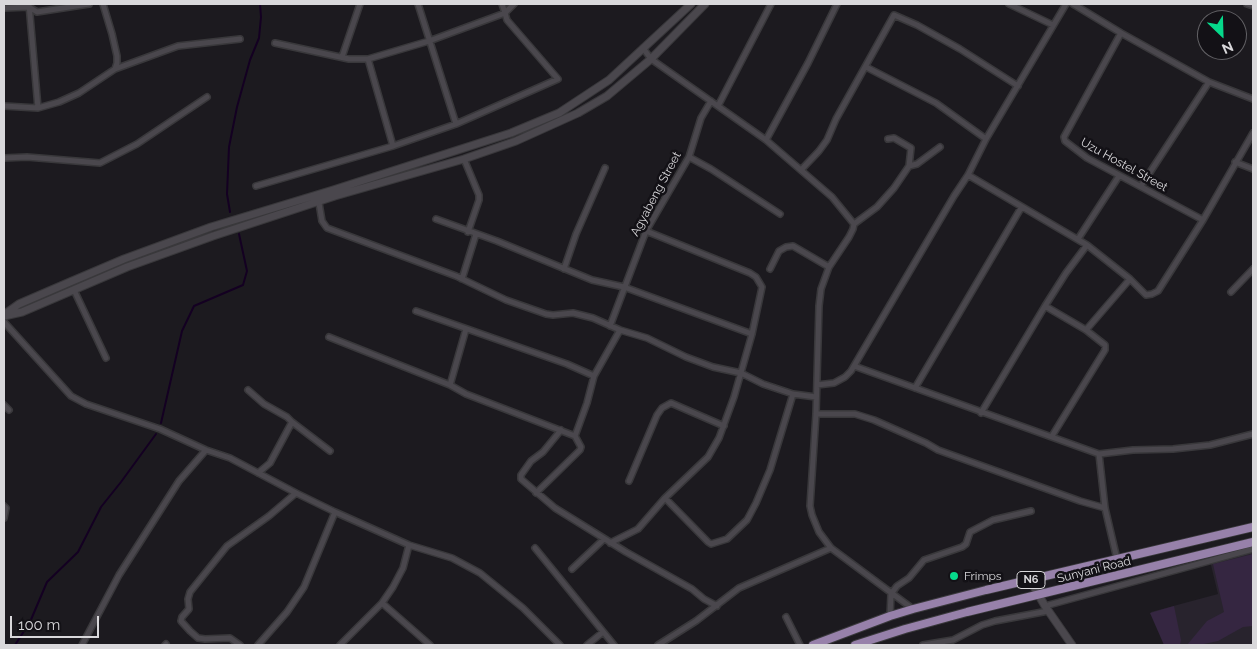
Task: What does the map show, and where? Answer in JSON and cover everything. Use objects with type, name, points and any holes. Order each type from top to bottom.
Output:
[{"type":"main road","name":"N6","points":[[813,645],[913,609],[1253,527]]},
{"type":"main road","name":"Sunyani Road","points":[[855,645],[905,629],[1253,542]]},
{"type":"street","points":[[4,8],[29,5],[37,12],[89,4]]},
{"type":"street","points":[[103,4],[117,56],[118,63],[115,70]]},
{"type":"street","points":[[342,57],[360,4]]},
{"type":"street","points":[[418,4],[456,124]]},
{"type":"street","points":[[256,186],[393,146],[456,124],[558,79],[507,20],[502,4]]},
{"type":"street","points":[[275,43],[342,57],[368,59],[429,41],[505,13],[514,4]]},
{"type":"street","points":[[4,315],[19,304],[79,278],[211,226],[333,190],[511,133],[559,113],[609,80],[690,4]]},
{"type":"street","points":[[4,315],[22,312],[127,266],[196,242],[318,202],[516,142],[578,113],[607,96],[651,59],[705,4]]},
{"type":"street","points":[[718,106],[771,4]]},
{"type":"street","points":[[766,140],[808,63],[837,4]]},
{"type":"street","points":[[1009,4],[1053,25]]},
{"type":"street","points":[[817,385],[834,383],[845,377],[854,366],[968,175],[986,139],[1066,4]]},
{"type":"street","points":[[1073,4],[1209,82],[1253,99]]},
{"type":"street","points":[[1247,4],[1253,6]]},
{"type":"street","points":[[29,5],[38,108]]},
{"type":"street","points":[[801,170],[819,152],[894,15],[960,49],[1018,86]]},
{"type":"street","name":"Uzu Hostel Street","points":[[1121,33],[1064,137],[1067,144],[1086,158],[1203,220]]},
{"type":"street","points":[[4,106],[38,108],[47,106],[66,99],[115,70],[178,46],[240,39]]},
{"type":"street","points":[[643,48],[651,59],[766,140],[832,197],[854,224],[850,237],[829,267],[821,289],[810,506],[819,532],[831,548],[913,609]]},
{"type":"street","points":[[368,59],[393,146]]},
{"type":"street","points":[[866,67],[936,103],[986,139]]},
{"type":"street","points":[[1141,186],[1209,82]]},
{"type":"street","points":[[4,158],[27,157],[100,163],[137,144],[207,97]]},
{"type":"street","name":"Agyabeng Street","points":[[610,326],[646,231],[688,157],[701,118],[710,101]]},
{"type":"street","points":[[968,175],[993,188],[1021,208],[1087,245],[1130,279],[1146,295],[1158,291],[1203,220],[1253,133]]},
{"type":"street","points":[[854,224],[877,207],[894,188],[909,166],[910,148],[894,138],[888,138]]},
{"type":"street","points":[[909,166],[917,164],[940,147]]},
{"type":"street","points":[[688,157],[711,169],[780,214]]},
{"type":"street","points":[[464,159],[479,195],[468,232]]},
{"type":"street","points":[[1235,162],[1253,169]]},
{"type":"street","points":[[564,269],[580,225],[606,168]]},
{"type":"street","points":[[1078,240],[1120,176]]},
{"type":"street","points":[[318,202],[322,222],[327,228],[462,279],[506,300],[538,312],[553,315],[573,313],[593,318],[620,330],[647,338],[686,357],[741,373],[763,384],[793,394],[816,397]]},
{"type":"street","points":[[915,388],[1021,208]]},
{"type":"street","points":[[436,219],[592,280],[624,287],[752,334]]},
{"type":"street","points":[[610,542],[638,529],[665,498],[708,457],[724,426],[734,397],[752,334],[762,287],[756,277],[750,273],[646,231]]},
{"type":"street","points":[[462,279],[476,234]]},
{"type":"street","points":[[981,413],[1045,306],[1087,245]]},
{"type":"street","points":[[770,269],[780,251],[786,247],[793,246],[829,267]]},
{"type":"street","points":[[1231,292],[1253,269]]},
{"type":"street","points":[[1086,330],[1130,279]]},
{"type":"street","points":[[74,290],[106,358]]},
{"type":"street","points":[[1045,306],[1086,330],[1105,345],[1105,350],[1052,436]]},
{"type":"street","points":[[416,311],[567,364],[594,376]]},
{"type":"street","points":[[4,322],[71,396],[86,404],[160,429],[206,450],[234,460],[335,512],[409,544],[452,558],[480,573],[523,608],[560,645]]},
{"type":"street","points":[[450,385],[466,329]]},
{"type":"street","points":[[536,493],[580,450],[575,436],[594,376],[620,330]]},
{"type":"street","points":[[329,337],[450,385],[466,394],[575,436]]},
{"type":"street","points":[[854,366],[1099,454],[1210,445],[1253,434]]},
{"type":"street","points":[[248,390],[264,404],[287,417],[330,451]]},
{"type":"street","points":[[665,498],[708,542],[712,544],[727,539],[747,520],[756,503],[770,470],[793,394]]},
{"type":"street","points":[[629,481],[657,415],[662,408],[671,403],[724,426]]},
{"type":"street","points":[[4,405],[9,410]]},
{"type":"street","points":[[816,414],[855,414],[874,420],[938,450],[1080,501],[1105,508]]},
{"type":"street","points":[[258,473],[270,463],[292,422]]},
{"type":"street","points":[[561,430],[543,452],[520,475],[521,480],[555,508],[604,539],[692,589],[704,599],[717,606]]},
{"type":"street","points":[[82,645],[129,559],[179,481],[206,450]]},
{"type":"street","points":[[1099,454],[1105,508],[1117,559]]},
{"type":"street","points":[[240,645],[233,639],[198,638],[190,631],[181,621],[189,609],[188,599],[190,592],[227,546],[269,516],[296,493]]},
{"type":"street","points":[[4,506],[6,508],[4,518]]},
{"type":"street","points":[[890,616],[891,594],[897,586],[915,572],[924,560],[962,547],[966,544],[970,532],[975,528],[993,520],[1031,511]]},
{"type":"street","points":[[258,645],[287,612],[304,587],[335,512]]},
{"type":"street","points":[[572,569],[604,539]]},
{"type":"street","points":[[340,645],[382,603],[398,579],[409,544]]},
{"type":"street","points":[[535,548],[614,645]]},
{"type":"street","points":[[658,645],[717,606],[740,588],[831,548]]},
{"type":"street","points":[[923,645],[953,640],[982,625],[1046,608],[1074,597],[1253,549]]},
{"type":"street","points":[[1030,580],[1046,608],[1072,645]]},
{"type":"street","points":[[382,603],[430,645]]},
{"type":"street","points":[[786,617],[800,645]]},
{"type":"street","points":[[587,645],[603,632]]},
{"type":"shaded area","points":[[1253,550],[1253,645],[1165,645],[1151,612],[1218,594],[1210,561]]},
{"type":"shaded area","points":[[1253,554],[1253,626],[1243,627],[1218,641],[1199,645],[1187,645],[1207,621],[1224,612],[1213,564]]},
{"type":"shaded area","points":[[1174,606],[1181,640],[1180,645],[1164,645],[1150,613]]},
{"type":"waterway","points":[[230,212],[227,194],[229,147],[237,107],[250,60],[259,38],[260,4]]},
{"type":"waterway","points":[[161,423],[182,331],[194,306],[243,285],[247,271],[239,234]]},
{"type":"waterway","points":[[15,645],[30,622],[47,582],[78,552],[101,507],[156,434]]},
{"type":"place","name":"Frimps","points":[[954,576]]}]
